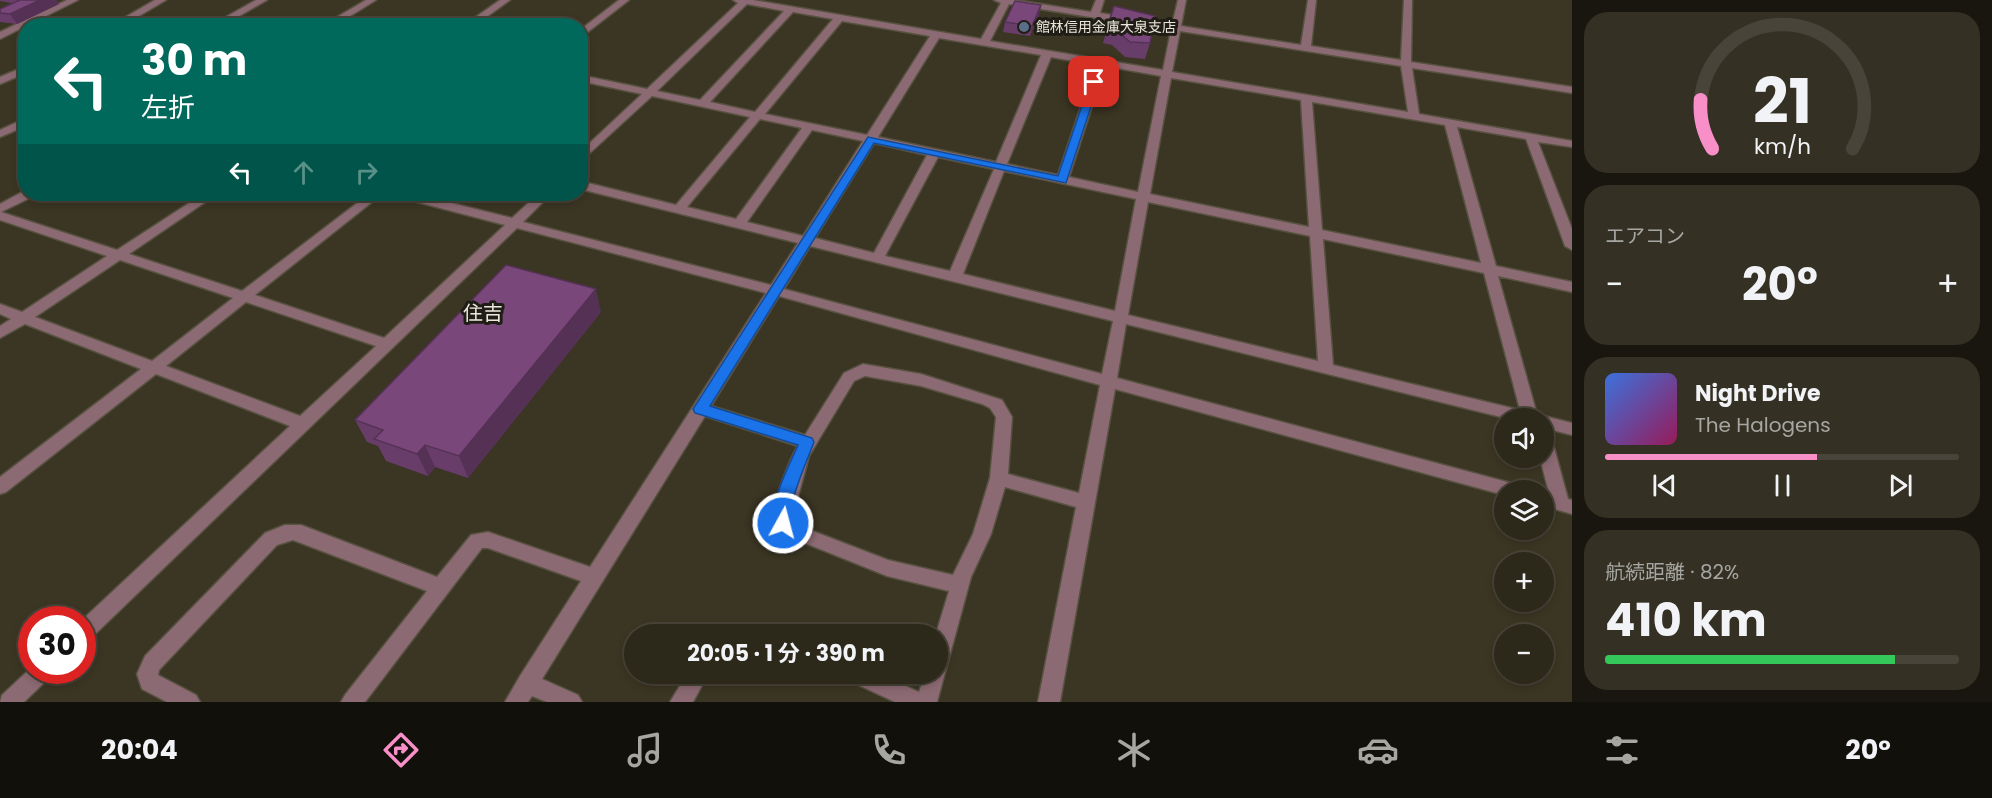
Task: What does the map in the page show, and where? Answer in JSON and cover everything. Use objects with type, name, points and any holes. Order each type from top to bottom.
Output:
[{"type":"street","points":[[38,18],[74,0]]},
{"type":"street","points":[[129,18],[162,0]]},
{"type":"street","points":[[229,18],[264,0]]},
{"type":"street","points":[[340,18],[372,0]]},
{"type":"street","points":[[479,18],[506,0]]},
{"type":"street","points":[[588,28],[625,0]]},
{"type":"street","points":[[984,43],[1004,0],[1572,90]]},
{"type":"street","points":[[1095,15],[1100,0]]},
{"type":"street","points":[[1049,702],[1166,74],[1182,0]]},
{"type":"street","points":[[1306,47],[1312,0]]},
{"type":"street","points":[[1408,0],[1406,63],[1414,117]]},
{"type":"street","points":[[588,151],[741,1],[1572,144]]},
{"type":"street","points":[[702,104],[791,9]]},
{"type":"street","points":[[680,208],[839,18]]},
{"type":"street","points":[[0,28],[18,31]]},
{"type":"street","points":[[0,36],[18,28]]},
{"type":"street","points":[[516,702],[872,140],[936,34]]},
{"type":"street","points":[[955,276],[1047,54]]},
{"type":"street","points":[[1062,180],[1101,63]]},
{"type":"street","points":[[0,81],[18,73]]},
{"type":"street","points":[[588,80],[1572,287]]},
{"type":"street","points":[[1306,98],[1326,368]]},
{"type":"street","points":[[1449,123],[1526,408]]},
{"type":"street","points":[[0,134],[18,125]]},
{"type":"street","points":[[741,223],[809,127]]},
{"type":"street","points":[[1531,137],[1572,246]]},
{"type":"street","points":[[878,257],[934,153]]},
{"type":"street","points":[[588,187],[1494,409]]},
{"type":"street","points":[[0,209],[18,199]]},
{"type":"street","points":[[0,333],[200,201]]},
{"type":"street","points":[[0,487],[367,201]]},
{"type":"street","points":[[428,201],[776,291],[1494,485]]},
{"type":"street","points":[[96,620],[538,201]]},
{"type":"street","points":[[0,216],[387,344]]},
{"type":"street","points":[[0,309],[303,424]]},
{"type":"street","points":[[948,628],[960,585],[982,534],[999,478],[1004,417],[996,404],[921,380],[863,370],[849,377],[807,442],[782,515],[783,523],[791,530],[887,568],[960,585]]},
{"type":"street","points":[[700,409],[807,442]]},
{"type":"street","points":[[1554,424],[1572,429]]},
{"type":"street","points":[[1551,468],[1559,503]]},
{"type":"street","points":[[999,478],[1087,503]]},
{"type":"street","points":[[189,702],[149,682],[147,674],[152,663],[271,540],[282,533],[301,533],[440,587]]},
{"type":"street","points":[[352,702],[477,542],[488,540],[594,577]]},
{"type":"street","points":[[527,683],[572,702]]},
{"type":"street","points":[[9,702],[28,684]]},
{"type":"street","points":[[681,702],[692,684]]},
{"type":"street","points":[[879,684],[918,702]]},
{"type":"street","points":[[926,702],[931,684]]},
{"type":"building","points":[[20,0],[40,0],[10,14],[0,13],[0,9]]},
{"type":"building","points":[[1015,1],[1041,5],[1032,26],[1005,22]]},
{"type":"building","points":[[1114,6],[1155,16],[1150,43],[1130,42],[1116,30],[1107,28]]},
{"type":"building","points":[[506,265],[596,289],[459,456],[425,445],[417,454],[374,439],[383,430],[355,420]]},
{"type":"place","name":"館林信用金庫大泉支店","points":[[1024,27]]},
{"type":"district","name":"住吉","points":[[483,313]]},
{"type":"route","points":[[783,523],[782,515],[786,497],[807,442],[700,409],[872,140],[1062,180],[1094,82]]}]
